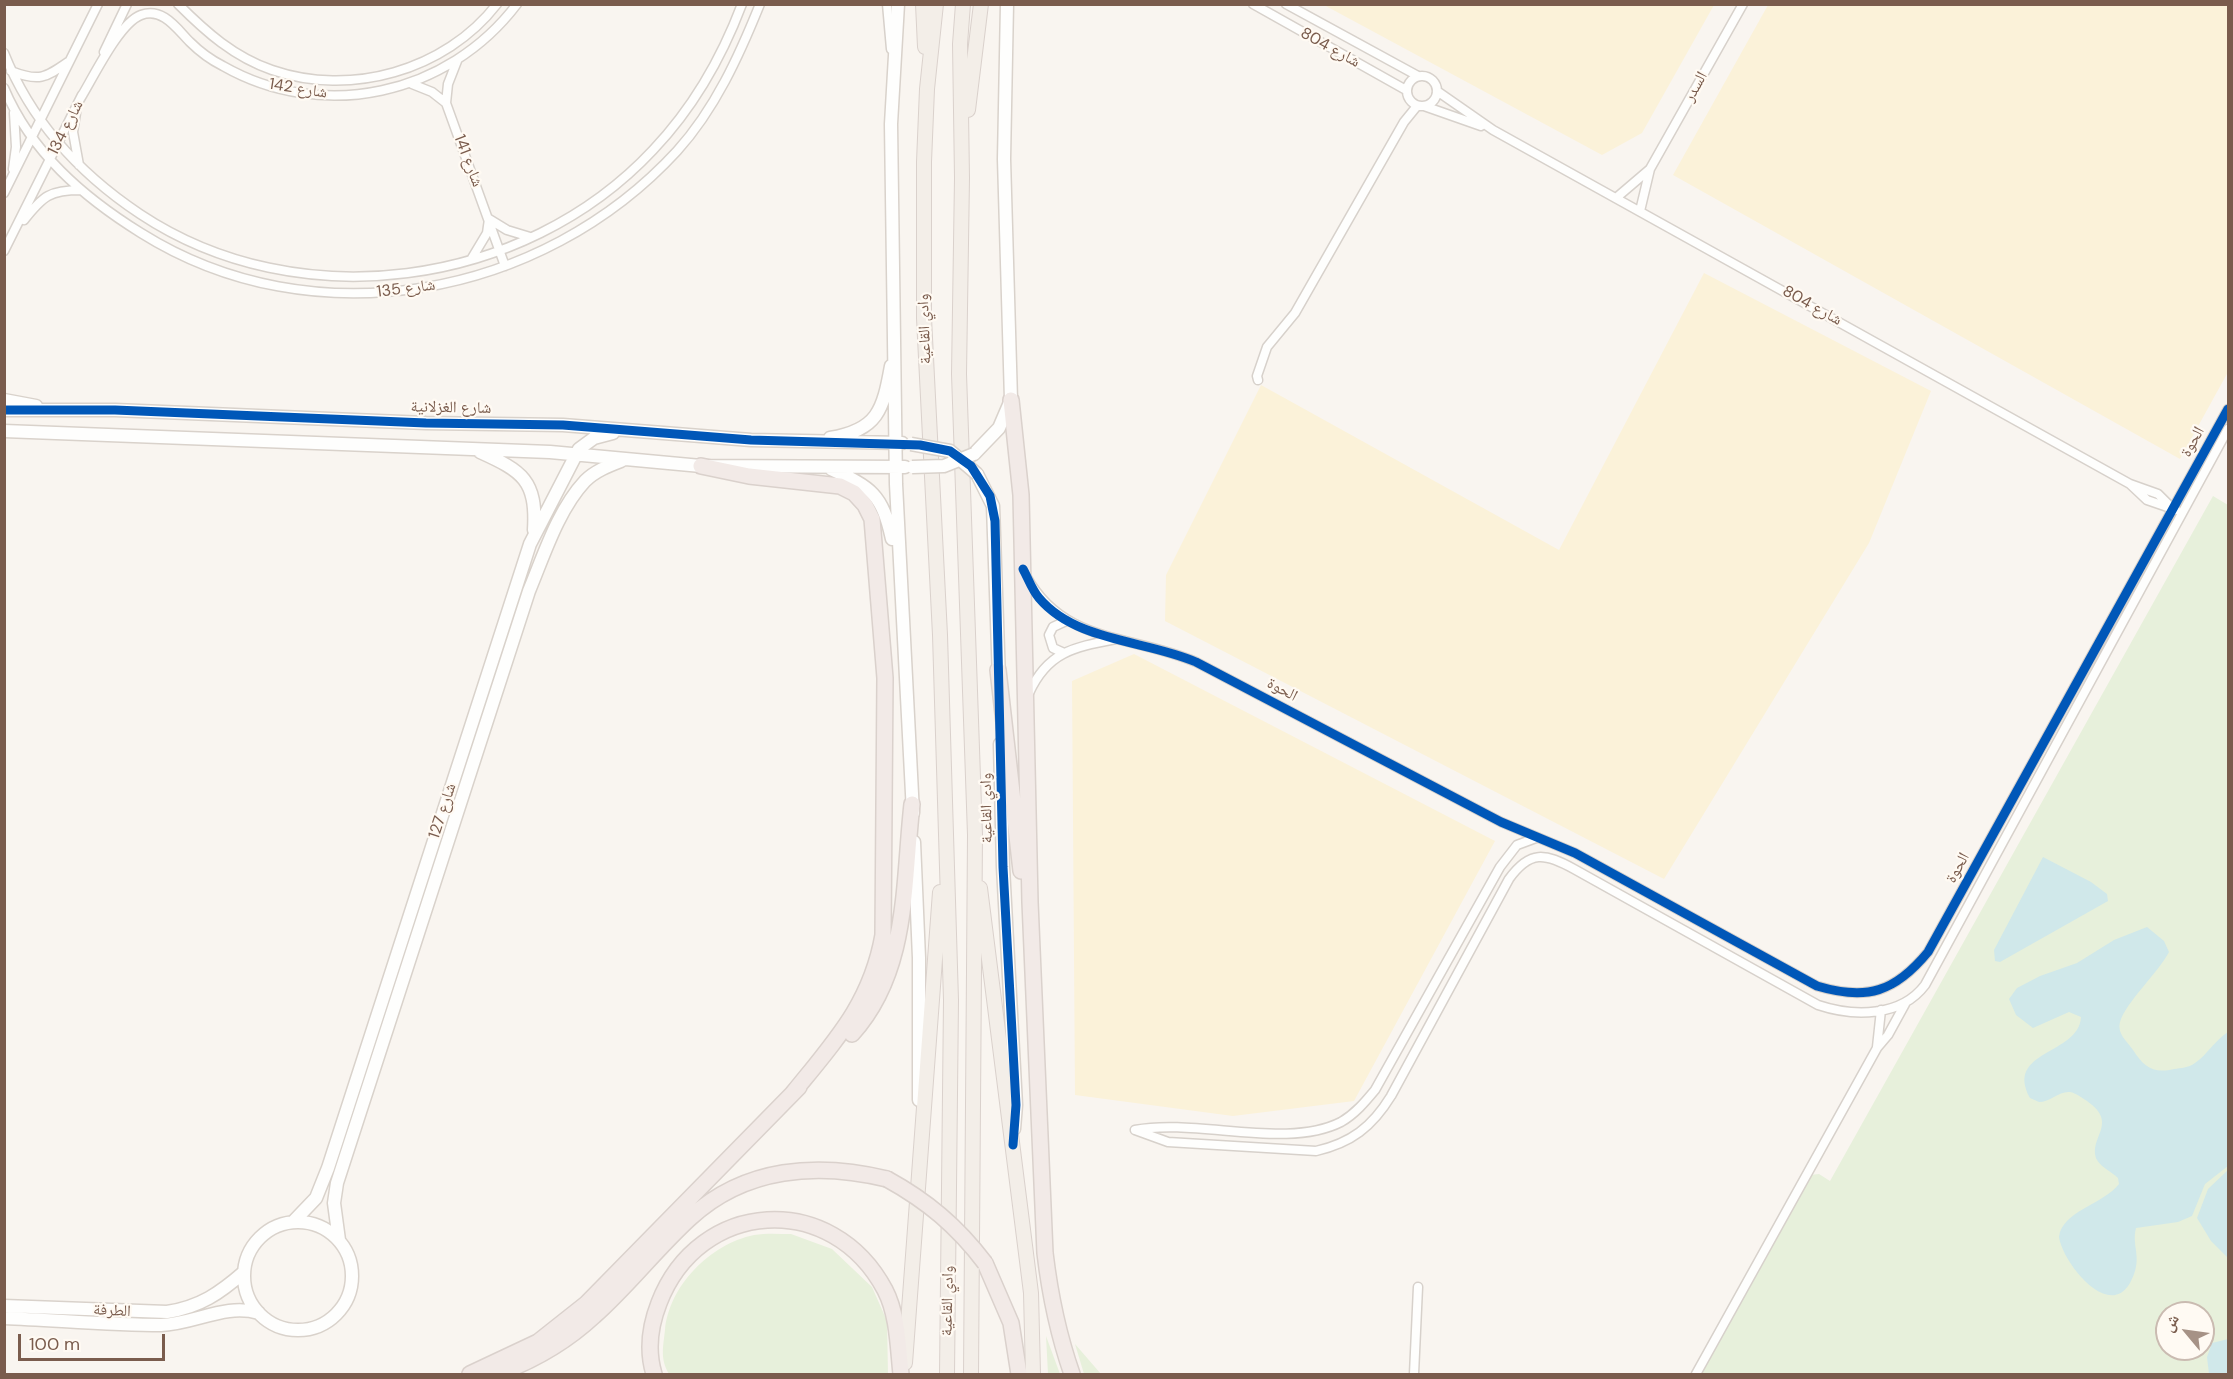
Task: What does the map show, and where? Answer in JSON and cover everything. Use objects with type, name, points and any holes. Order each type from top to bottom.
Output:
[{"type":"highway","points":[[1011,400],[1021,495],[1030,902],[1045,1253],[1051,1298],[1072,1374]]},
{"type":"highway","points":[[701,466],[749,476],[840,486],[859,498],[872,519],[885,678],[883,935],[874,976],[848,1025],[793,1093]]},
{"type":"highway","points":[[998,670],[1021,875],[1030,902]]},
{"type":"highway","points":[[470,1374],[538,1342],[586,1304],[860,1025],[877,999],[890,970],[899,940],[912,804]]},
{"type":"highway","points":[[497,1374],[544,1353],[595,1316],[692,1216],[720,1196],[762,1178],[784,1172],[819,1168],[853,1171],[886,1179],[915,1195],[942,1214],[965,1237],[985,1263],[1011,1323],[1019,1374]]},
{"type":"highway","points":[[654,1374],[650,1361],[652,1320],[667,1282],[692,1250],[727,1228],[766,1218],[803,1222],[837,1236],[866,1260],[886,1291],[896,1327],[903,1374]]},
{"type":"main road","points":[[923,4],[927,89]]},
{"type":"main road","name":"وادي القاعية","points":[[936,4],[927,89],[924,318],[940,635],[951,1000],[947,1374]]},
{"type":"main road","name":"وادي القاعية","points":[[963,4],[960,44],[962,178],[959,374],[975,835],[971,1374]]},
{"type":"main road","points":[[962,178],[981,4]]},
{"type":"main road","points":[[975,835],[996,1025],[1031,1293],[1033,1374]]},
{"type":"main road","points":[[903,1374],[945,838]]},
{"type":"street","name":"شارع 134","points":[[4,194],[98,4]]},
{"type":"street","name":"شارع 134","points":[[4,251],[127,4]]},
{"type":"street","name":"شارع 142","points":[[178,4],[215,40],[250,60],[289,74],[336,80],[389,74],[423,62],[467,33],[496,4]]},
{"type":"street","name":"شارع 142","points":[[78,102],[125,27],[148,9],[174,23],[190,42],[221,65],[241,75],[285,90],[337,95],[412,84],[457,62],[491,34],[517,4]]},
{"type":"street","name":"شارع 135","points":[[4,53],[11,71],[57,143],[124,203],[168,231],[236,260],[276,270],[318,276],[370,278],[400,276],[470,261],[531,237],[561,222],[602,194],[653,150],[680,118],[707,77],[742,4]]},
{"type":"street","name":"شارع 135","points":[[4,88],[12,107],[49,160],[81,190],[120,220],[168,250],[208,267],[272,285],[346,295],[394,293],[441,285],[505,266],[551,248],[599,218],[648,179],[678,150],[718,94],[760,4]]},
{"type":"street","name":"وادي القاعية","points":[[887,4],[893,65]]},
{"type":"street","name":"وادي القاعية","points":[[898,4],[891,124],[898,564],[919,958],[918,1166]]},
{"type":"street","points":[[6,432],[550,452],[701,466],[944,466],[969,457],[999,428],[1011,400],[1005,159],[1006,4]]},
{"type":"street","name":"شارع 804","points":[[1253,4],[1407,94]]},
{"type":"street","name":"شارع 804","points":[[1286,4],[1418,76]]},
{"type":"street","name":"السدر","points":[[1650,169],[1743,4]]},
{"type":"street","points":[[11,71],[29,78],[41,78],[71,60]]},
{"type":"street","points":[[446,103],[448,84],[457,62]]},
{"type":"street","points":[[1258,380],[1257,376],[1267,347],[1295,313],[1357,208],[1404,122],[1421,106],[1431,103],[1437,91],[1431,79],[1418,76],[1410,81],[1404,122]]},
{"type":"street","points":[[412,84],[432,92],[446,103]]},
{"type":"street","name":"شارع 804","points":[[1437,91],[1493,130],[2130,484],[2147,500],[2182,513]]},
{"type":"street","points":[[1407,94],[1421,106]]},
{"type":"street","points":[[78,102],[73,132],[79,165]]},
{"type":"street","name":"شارع 141","points":[[446,103],[505,266]]},
{"type":"street","name":"شارع 804","points":[[1421,106],[1493,130]]},
{"type":"street","points":[[12,107],[16,147],[12,178]]},
{"type":"street","points":[[1616,198],[1650,169]]},
{"type":"street","points":[[1640,211],[1650,169]]},
{"type":"street","points":[[13,234],[40,200],[55,191],[81,190]]},
{"type":"street","points":[[470,261],[483,242],[489,219],[507,230],[531,237]]},
{"type":"street","points":[[801,443],[842,436],[862,428],[875,419],[886,391],[896,338]]},
{"type":"street","points":[[4,400],[25,403],[45,411]]},
{"type":"street","name":"الحوة","points":[[1023,569],[1038,596],[1066,621],[1095,632],[1173,652],[1196,662],[1501,822],[1575,853],[1817,986],[1856,992],[1886,988],[1896,984],[1905,978],[1928,952],[2229,409]]},
{"type":"street","name":"شارع الغزلانية","points":[[4,410],[115,410],[426,423],[563,425],[801,443],[897,443]]},
{"type":"street","name":"الحوة","points":[[1905,1004],[1925,985],[2229,429]]},
{"type":"street","name":"شارع 127","points":[[294,1221],[316,1198],[328,1168],[533,535],[574,456],[594,438],[625,430]]},
{"type":"street","points":[[897,443],[950,451],[969,457]]},
{"type":"street","points":[[473,449],[508,465],[526,481],[534,503],[533,535],[549,543]]},
{"type":"street","name":"وادي القاعية","points":[[969,457],[993,506],[1003,867],[1016,1105],[1012,1145]]},
{"type":"street","name":"شارع 127","points":[[339,1240],[334,1203],[341,1167],[512,641],[549,543],[584,482],[601,469],[625,459]]},
{"type":"street","points":[[827,467],[864,484],[882,503],[898,564]]},
{"type":"street","points":[[1064,653],[1053,648],[1048,635],[1053,627],[1066,621]]},
{"type":"street","name":"الحوة","points":[[1026,698],[1037,674],[1052,658],[1120,638]]},
{"type":"street","points":[[1542,857],[1536,838],[1517,845],[1500,867],[1375,1090],[1350,1116],[1331,1126],[1303,1132],[1169,1127],[1135,1130],[1168,1143],[1316,1151],[1337,1146],[1361,1133],[1372,1124],[1391,1096],[1509,879],[1525,861],[1542,857],[1574,869],[1818,1005],[1850,1013],[1881,1010],[1905,1004]]},
{"type":"street","points":[[1696,1374],[1877,1048],[1888,1035],[1905,1004]]},
{"type":"street","points":[[1877,1048],[1881,1010]]},
{"type":"street","points":[[1168,1143],[1169,1127]]},
{"type":"street","points":[[294,1221],[319,1225],[339,1240],[349,1256],[351,1286],[344,1304],[331,1319],[314,1328],[294,1330],[275,1325],[259,1313],[246,1290],[244,1272],[248,1255],[257,1240],[270,1229],[294,1221]]},
{"type":"street","name":"الطرفة","points":[[4,1306],[167,1312],[192,1308],[212,1298],[244,1272]]},
{"type":"street","points":[[1414,1374],[1418,1287]]},
{"type":"street","name":"الطرفة","points":[[4,1318],[160,1324],[198,1320],[235,1309],[259,1313]]},
{"type":"green space","points":[[2213,496],[2228,505],[2228,1374],[1701,1374],[1810,1175],[1819,1174],[1830,1181]]},
{"type":"green space","points":[[759,1234],[791,1234],[832,1249],[872,1287],[887,1321],[888,1374],[669,1374],[663,1353],[668,1314],[674,1298],[694,1269],[722,1247],[738,1240]]},
{"type":"green space","points":[[1046,1336],[1060,1374],[1048,1374]]},
{"type":"green space","points":[[1075,1344],[1101,1374],[1084,1374]]},
{"type":"sand","points":[[1324,5],[1714,5],[1642,133],[1602,155]]},
{"type":"sand","points":[[1768,5],[2228,5],[2228,372],[2180,459],[1673,175]]},
{"type":"sand","points":[[1704,273],[1931,391],[1869,543],[1664,879],[1165,621],[1166,575],[1261,385],[1559,550]]},
{"type":"sand","points":[[1134,654],[1495,841],[1354,1101],[1233,1116],[1075,1095],[1072,681]]},
{"type":"water","points":[[2043,857],[2091,882],[2107,894],[2108,901],[2000,962],[1995,961],[1994,950]]},
{"type":"water","points":[[2147,927],[2164,941],[2169,952],[2123,1014],[2120,1030],[2141,1061],[2150,1068],[2160,1071],[2192,1065],[2228,1032],[2228,1166],[2205,1184],[2192,1216],[2178,1222],[2136,1228],[2137,1260],[2134,1274],[2121,1293],[2110,1295],[2087,1283],[2077,1272],[2068,1260],[2059,1237],[2062,1228],[2075,1214],[2104,1197],[2119,1184],[2118,1178],[2097,1160],[2095,1152],[2101,1131],[2101,1117],[2096,1109],[2077,1094],[2066,1092],[2043,1102],[2030,1098],[2025,1082],[2027,1070],[2034,1061],[2069,1039],[2077,1029],[2081,1017],[2069,1012],[2033,1028],[2016,1015],[2009,999],[2017,988],[2040,976],[2077,963],[2114,940]]},
{"type":"water","points":[[2228,1170],[2228,1258],[2211,1241],[2197,1218],[2208,1189]]},
{"type":"water","points":[[2228,1339],[2228,1374],[2209,1374],[2207,1361],[2215,1361],[2215,1342]]},
{"type":"cycle path","points":[[1023,569],[1039,598],[1054,612],[1072,623],[1092,632],[1196,662],[1501,822],[1575,853],[1817,986],[1851,993],[1865,992],[1879,990],[1892,984],[1916,966],[1928,952],[2228,409]]},
{"type":"cycle path","points":[[4,410],[115,410],[426,423],[563,425],[751,440],[920,445],[950,451],[971,466],[990,496],[995,521],[1003,867],[1016,1105],[1013,1145]]}]
